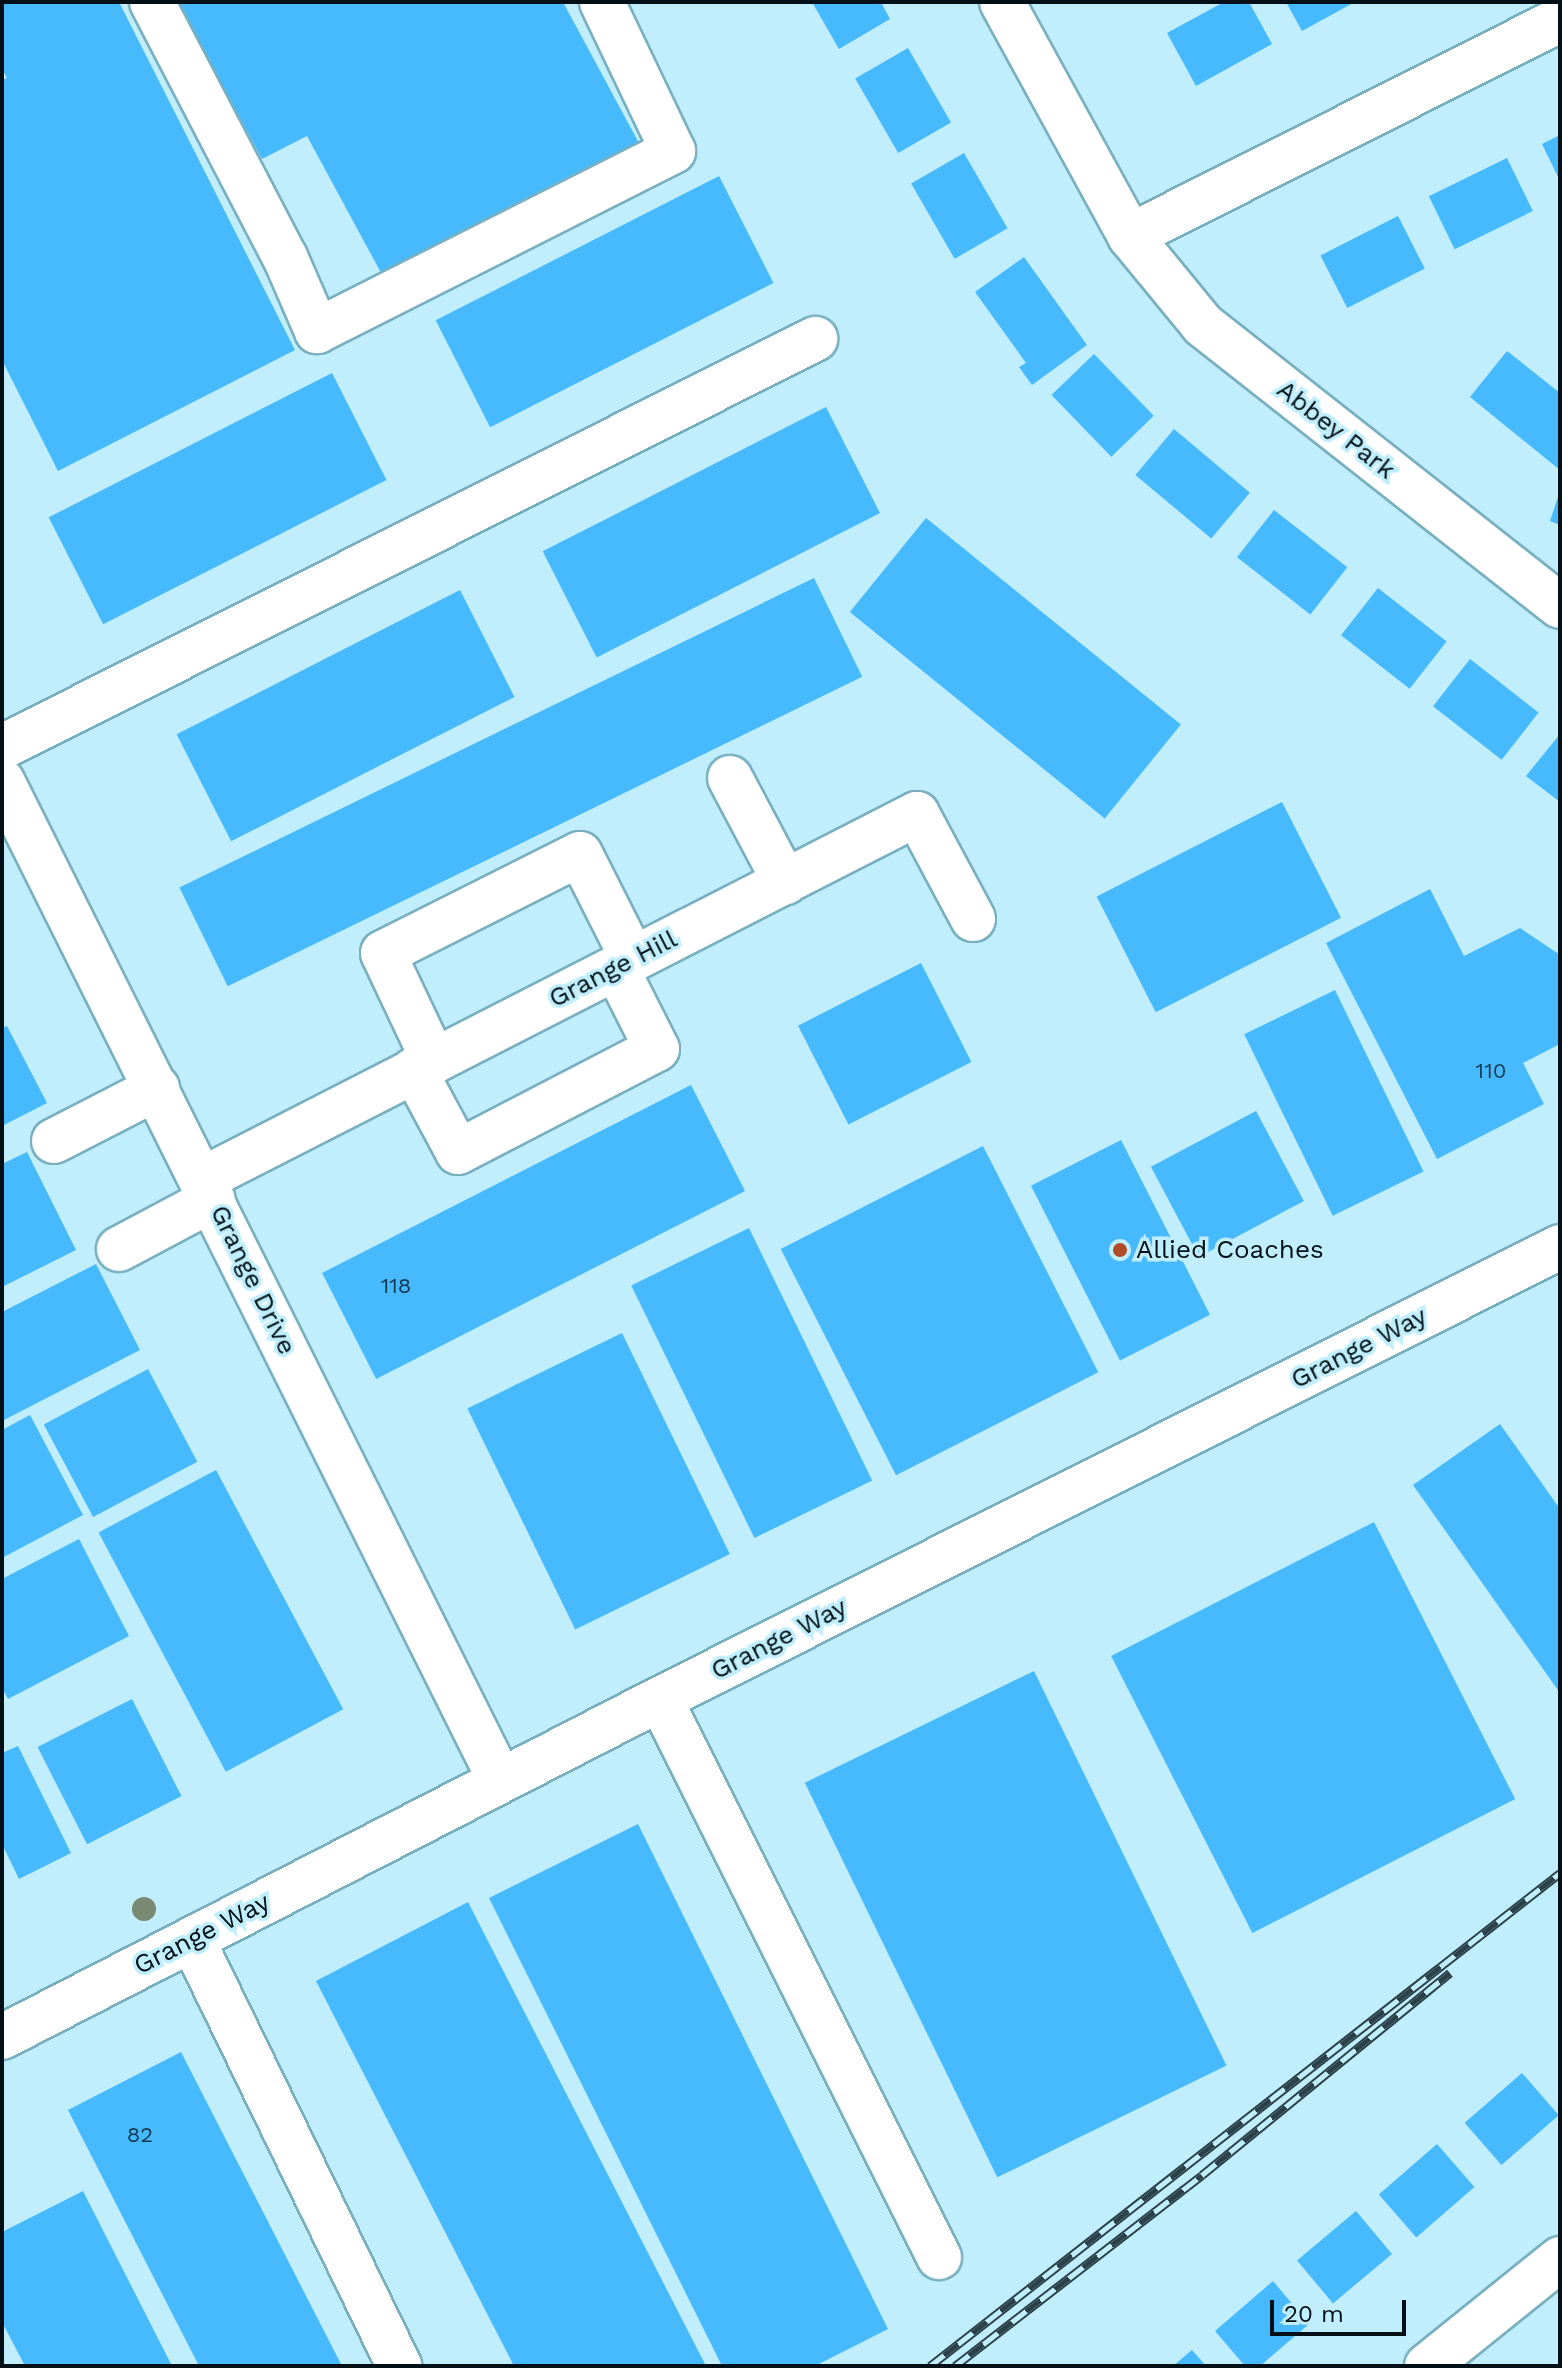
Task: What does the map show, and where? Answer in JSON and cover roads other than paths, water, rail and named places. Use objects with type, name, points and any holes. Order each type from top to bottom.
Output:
[{"type":"street","points":[[152,2],[285,257],[317,331],[673,151],[602,2]]},
{"type":"street","name":"Abbey Park","points":[[1002,2],[1130,236],[1203,325],[1560,606]]},
{"type":"street","points":[[1130,236],[1560,20]]},
{"type":"street","points":[[2,747],[815,339]]},
{"type":"street","points":[[730,778],[785,882]]},
{"type":"street","name":"Grange Drive","points":[[2,781],[12,828],[157,1088],[500,1780]]},
{"type":"street","name":"Grange Hill","points":[[119,1249],[208,1189],[424,1066],[917,814],[973,919]]},
{"type":"street","points":[[580,854],[657,1049],[458,1152],[424,1066],[383,953],[580,854]]},
{"type":"street","points":[[54,1141],[157,1088]]},
{"type":"street","name":"Grange Way","points":[[2,2037],[500,1780],[1560,1247]]},
{"type":"street","points":[[660,1699],[939,2257]]},
{"type":"street","points":[[192,1939],[399,2366]]},
{"type":"street","points":[[1427,2366],[1560,2259]]},
{"type":"railway","points":[[930,2366],[1560,1873]]},
{"type":"railway","points":[[955,2366],[1202,2175],[1450,1973]]},
{"type":"place","name":"Allied Coaches","points":[[1120,1250]]}]
